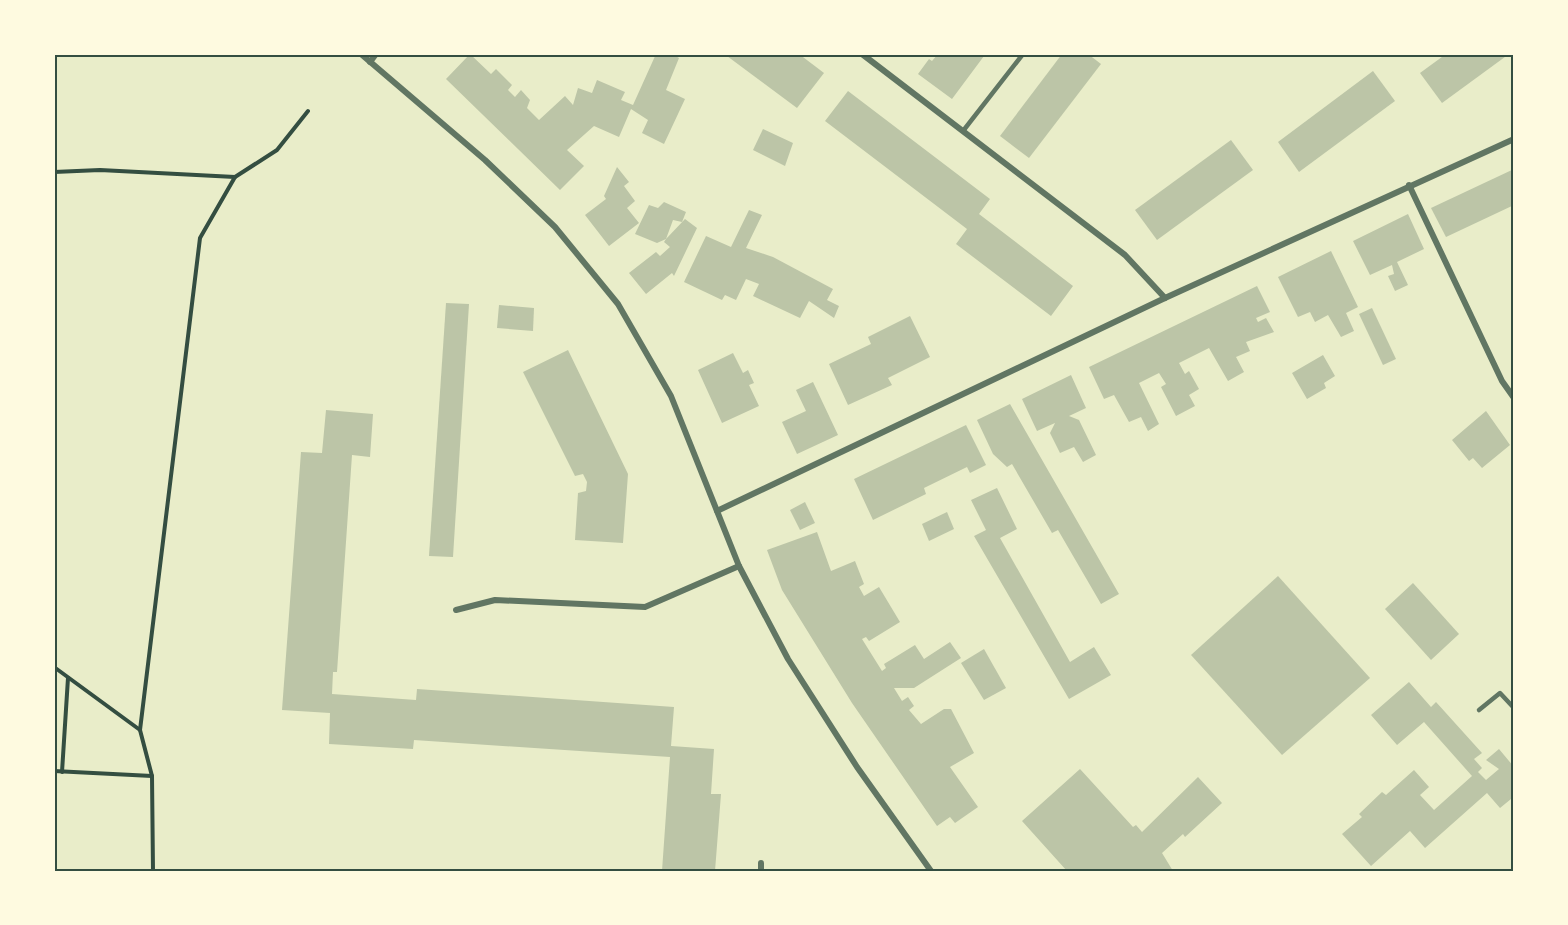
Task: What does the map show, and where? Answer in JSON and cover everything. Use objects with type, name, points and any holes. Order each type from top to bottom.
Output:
[{"type":"street","points":[[361,54],[484,160],[555,227],[618,304],[671,396],[739,566],[788,659],[857,767],[931,871]]},
{"type":"street","points":[[370,62],[376,54]]},
{"type":"street","points":[[862,54],[1125,255],[1165,298]]},
{"type":"street","points":[[717,510],[1165,298],[1514,139]]},
{"type":"street","points":[[1409,185],[1502,381],[1514,398]]},
{"type":"street","points":[[456,610],[495,600],[645,607],[739,566]]},
{"type":"street","points":[[761,863],[761,871]]},
{"type":"lane","points":[[963,131],[1023,54]]},
{"type":"lane","points":[[1479,710],[1500,693],[1514,708]]},
{"type":"path","points":[[153,871],[152,776],[140,730],[200,237],[235,177],[278,150],[308,111]]},
{"type":"path","points":[[54,172],[100,170],[235,177]]},
{"type":"path","points":[[54,667],[140,730]]},
{"type":"path","points":[[62,772],[68,677]]},
{"type":"path","points":[[54,771],[152,776]]},
{"type":"building","points":[[470,54],[491,74],[496,69],[512,85],[508,90],[515,97],[521,90],[530,100],[527,108],[539,120],[565,96],[573,105],[578,88],[592,93],[597,80],[625,92],[621,100],[633,105],[656,54],[672,54],[679,58],[666,90],[685,99],[664,144],[642,133],[648,120],[631,109],[619,137],[594,126],[567,150],[584,166],[560,190],[446,79]]},
{"type":"building","points":[[729,54],[799,54],[824,73],[797,108],[727,56]]},
{"type":"building","points":[[938,54],[984,56],[952,99],[918,74],[929,59],[932,61]]},
{"type":"building","points":[[1062,54],[1088,54],[1101,64],[1029,158],[1000,136]]},
{"type":"building","points":[[1446,54],[1509,54],[1442,103],[1420,73]]},
{"type":"building","points":[[1373,71],[1395,101],[1299,172],[1278,142]]},
{"type":"building","points":[[848,91],[990,199],[979,214],[1073,286],[1051,316],[956,244],[967,229],[825,121]]},
{"type":"building","points":[[763,129],[793,143],[785,166],[753,150]]},
{"type":"building","points":[[1231,140],[1253,170],[1157,240],[1135,210]]},
{"type":"building","points":[[617,167],[629,182],[624,186],[635,201],[627,208],[639,223],[609,246],[585,215],[606,199],[604,196]]},
{"type":"building","points":[[1514,169],[1514,205],[1446,237],[1431,208]]},
{"type":"building","points":[[664,202],[686,212],[682,222],[673,220],[666,239],[657,243],[635,234],[649,205],[658,208]]},
{"type":"building","points":[[749,210],[762,215],[746,248],[773,257],[833,289],[827,300],[839,306],[834,318],[809,301],[800,318],[753,296],[759,284],[746,279],[736,300],[725,295],[722,300],[684,282],[706,236],[731,247]]},
{"type":"building","points":[[1408,214],[1424,249],[1397,262],[1408,285],[1395,291],[1388,276],[1394,274],[1392,265],[1370,275],[1353,241]]},
{"type":"building","points":[[685,219],[697,228],[674,276],[672,273],[646,294],[629,273],[656,252],[660,256],[670,247],[664,242]]},
{"type":"building","points":[[1331,251],[1358,307],[1346,313],[1354,331],[1341,337],[1328,315],[1315,322],[1310,312],[1298,317],[1278,277]]},
{"type":"building","points":[[1257,286],[1270,312],[1256,318],[1258,322],[1266,318],[1274,332],[1246,342],[1250,351],[1236,357],[1244,372],[1228,381],[1209,348],[1179,363],[1185,374],[1189,371],[1199,389],[1189,395],[1195,406],[1176,416],[1161,387],[1166,384],[1159,373],[1139,383],[1159,424],[1148,431],[1141,417],[1129,422],[1114,395],[1104,399],[1089,367]]},
{"type":"building","points":[[446,303],[469,304],[453,557],[429,556]]},
{"type":"building","points":[[499,305],[534,308],[533,331],[497,328]]},
{"type":"building","points":[[1372,308],[1396,359],[1383,365],[1359,314]]},
{"type":"building","points":[[910,316],[930,357],[888,378],[892,385],[848,405],[829,364],[871,344],[868,337]]},
{"type":"building","points":[[568,350],[628,474],[623,543],[575,540],[578,493],[586,491],[587,482],[583,474],[575,476],[523,372]]},
{"type":"building","points":[[733,353],[743,373],[748,370],[754,383],[749,385],[759,406],[722,423],[698,370]]},
{"type":"building","points":[[1323,355],[1335,376],[1324,383],[1326,388],[1307,399],[1292,373]]},
{"type":"building","points":[[1071,375],[1086,408],[1069,416],[1079,420],[1096,455],[1083,462],[1074,447],[1060,453],[1050,433],[1055,423],[1037,431],[1022,399]]},
{"type":"building","points":[[813,382],[838,435],[797,454],[782,422],[806,411],[796,390]]},
{"type":"building","points":[[1010,404],[1119,594],[1101,604],[1058,530],[1052,533],[1012,464],[1007,467],[993,454],[977,420]]},
{"type":"building","points":[[326,410],[373,414],[370,457],[352,455],[337,672],[333,672],[332,694],[416,700],[417,689],[674,707],[671,746],[714,749],[711,794],[721,794],[715,871],[662,871],[670,757],[414,740],[413,749],[329,744],[330,713],[282,710],[301,452],[322,453]]},
{"type":"building","points":[[1486,411],[1510,445],[1482,468],[1473,458],[1469,461],[1452,440]]},
{"type":"building","points":[[966,425],[986,465],[970,473],[967,467],[924,488],[926,494],[873,520],[854,479]]},
{"type":"building","points":[[997,488],[1017,529],[1000,538],[1070,662],[1094,647],[1111,675],[1069,699],[974,536],[986,530],[971,500]]},
{"type":"building","points":[[805,502],[815,523],[800,530],[790,510]]},
{"type":"building","points":[[947,512],[954,529],[929,541],[922,524]]},
{"type":"building","points":[[817,532],[831,571],[855,561],[864,584],[859,587],[864,596],[879,587],[900,622],[869,641],[866,637],[862,639],[882,671],[886,668],[884,664],[915,645],[924,659],[950,642],[961,658],[914,688],[894,688],[902,701],[908,697],[914,706],[909,710],[921,724],[944,709],[951,709],[974,753],[950,767],[978,807],[955,823],[950,817],[937,826],[852,703],[782,590],[767,550]]},
{"type":"building","points":[[1278,576],[1370,678],[1282,755],[1191,655]]},
{"type":"building","points":[[1413,583],[1459,634],[1431,660],[1385,609]]},
{"type":"building","points":[[984,649],[1006,688],[984,700],[961,663]]},
{"type":"building","points":[[1409,682],[1431,707],[1436,702],[1482,753],[1474,759],[1482,768],[1478,772],[1486,780],[1499,769],[1486,760],[1499,749],[1514,767],[1514,802],[1511,799],[1500,808],[1487,793],[1425,848],[1410,831],[1371,866],[1342,834],[1362,817],[1359,814],[1382,792],[1386,795],[1414,770],[1429,787],[1420,795],[1434,810],[1472,776],[1424,722],[1397,745],[1371,715]]},
{"type":"building","points":[[1080,769],[1133,827],[1136,825],[1142,832],[1198,777],[1222,803],[1185,837],[1183,834],[1162,853],[1173,871],[1067,871],[1022,821]]}]
